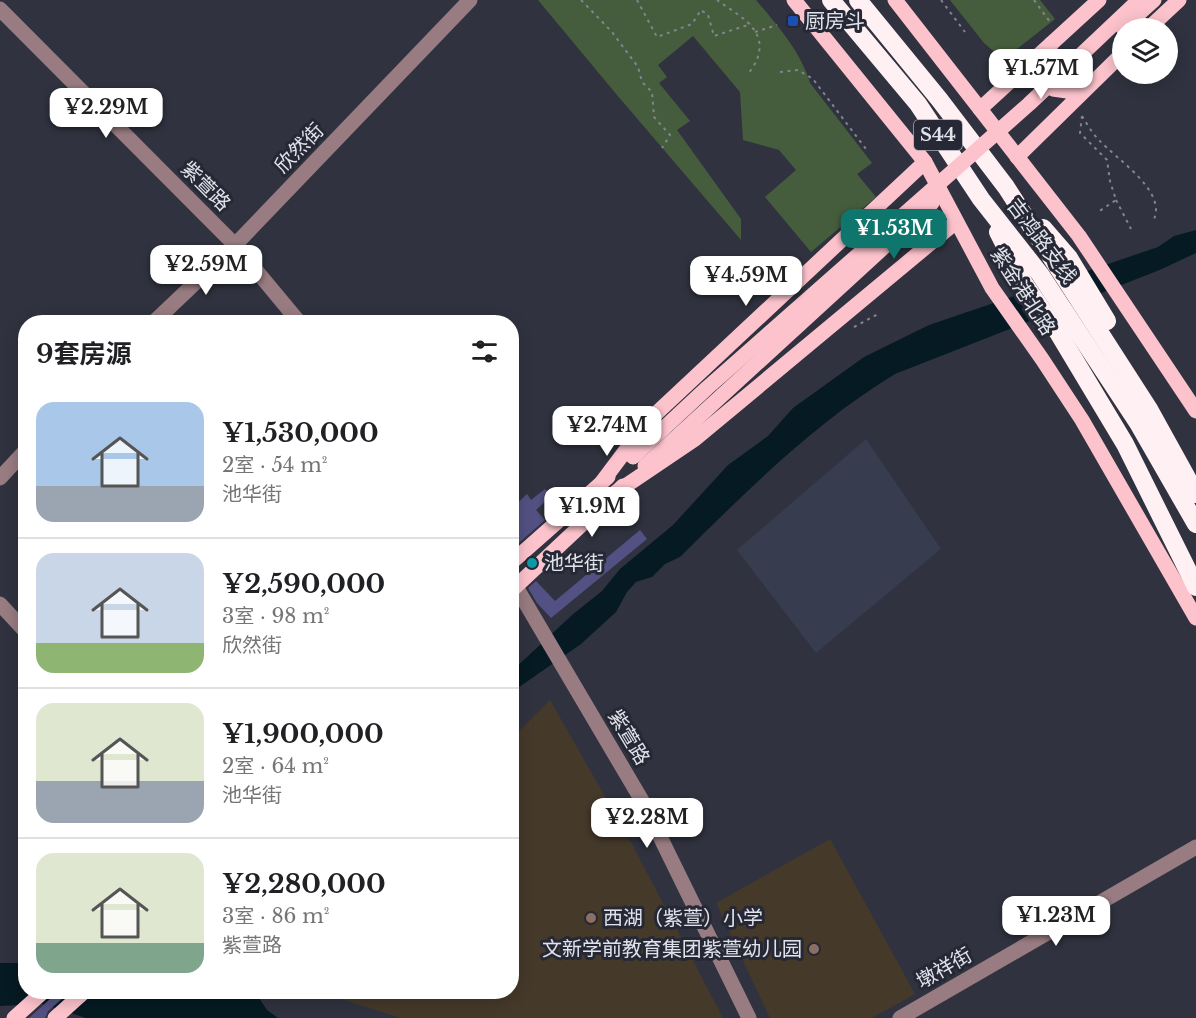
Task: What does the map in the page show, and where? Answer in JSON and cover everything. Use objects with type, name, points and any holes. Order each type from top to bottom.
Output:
[{"type":"highway","name":"吉鸿路支线","points":[[831,0],[918,104],[981,199],[1056,266]]},
{"type":"highway","name":"吉鸿路支线","points":[[858,0],[939,99],[1006,187],[1056,266],[1077,329],[1138,423],[1196,524]]},
{"type":"highway","points":[[981,199],[1024,283],[1059,334],[1125,444],[1196,587]]},
{"type":"highway","points":[[1056,266],[1099,319],[1196,470]]},
{"type":"highway","points":[[1099,319],[1196,494]]},
{"type":"main road","name":"紫金港北路","points":[[794,0],[925,162],[992,288],[1082,420],[1196,618]]},
{"type":"main road","points":[[895,0],[1088,250],[1196,411]]},
{"type":"main road","points":[[980,109],[1099,0]]},
{"type":"main road","points":[[615,493],[639,461],[707,388],[1029,104],[1139,0]]},
{"type":"main road","points":[[1135,18],[1155,0]]},
{"type":"main road","points":[[1160,18],[1179,0]]},
{"type":"main road","points":[[602,482],[639,461],[1112,39]]},
{"type":"main road","points":[[1051,44],[1043,69],[1053,89],[1074,92],[1094,81]]},
{"type":"main road","points":[[1017,157],[1112,64]]},
{"type":"main road","points":[[519,556],[602,482],[647,422],[925,162]]},
{"type":"main road","points":[[519,580],[615,493],[695,438],[956,222]]},
{"type":"main road","points":[[14,1018],[35,999]]},
{"type":"main road","points":[[55,1018],[76,999]]},
{"type":"street","name":"欣然街","points":[[161,315],[235,245],[470,0]]},
{"type":"street","name":"紫萱路","points":[[0,9],[235,245],[293,315]]},
{"type":"street","points":[[0,478],[18,459]]},
{"type":"street","name":"紫萱路","points":[[519,595],[644,804],[749,1018]]},
{"type":"street","points":[[0,604],[18,623]]},
{"type":"street","name":"墩祥街","points":[[900,1018],[1196,847]]},
{"type":"path","points":[[581,0],[612,32],[638,67],[642,82],[652,92],[654,117],[670,135],[662,148]]},
{"type":"path","points":[[637,0],[657,37],[692,24],[701,10],[708,15],[714,36],[751,24]]},
{"type":"path","points":[[717,0],[751,24],[760,41],[758,57],[749,73]]},
{"type":"path","points":[[941,0],[965,32]]},
{"type":"path","points":[[1034,0],[1050,22]]},
{"type":"path","points":[[755,32],[777,25]]},
{"type":"path","points":[[780,72],[798,70],[813,79],[866,149]]},
{"type":"path","points":[[1131,229],[1116,200],[1107,160],[1080,133],[1082,116],[1099,140],[1146,185],[1155,199],[1157,214],[1153,221]]},
{"type":"path","points":[[1098,212],[1116,200]]},
{"type":"shaded area","points":[[1196,230],[1196,253],[1162,269],[895,374],[865,393],[782,459],[680,557],[665,564],[652,577],[636,582],[627,592],[616,612],[581,644],[519,687],[519,664],[572,615],[602,591],[620,569],[673,525],[728,465],[768,436],[793,408],[864,357],[929,325],[1158,247],[1174,236]]},
{"type":"shaded area","points":[[866,439],[941,549],[816,653],[737,550]]},
{"type":"shaded area","name":"西湖（紫萱）小学","points":[[550,700],[632,844],[723,1018],[401,1018],[341,999],[519,999],[519,731]]},
{"type":"shaded area","name":"文新学前教育集团紫萱幼儿园","points":[[830,839],[915,994],[872,1018],[770,1018],[716,903]]},
{"type":"shaded area","points":[[0,963],[18,963],[18,999],[260,999],[267,1010],[278,1018],[86,1018],[43,1004],[0,1006]]},
{"type":"green space","points":[[538,0],[756,0],[780,29],[801,60],[810,83],[872,163],[857,174],[876,197],[811,252],[765,197],[796,170],[779,150],[743,140],[740,92],[693,36],[658,65],[667,77],[659,83],[690,121],[677,130],[741,219],[741,240]]},
{"type":"green space","points":[[950,0],[1040,0],[1055,19],[1017,49],[998,55],[984,43]]},
{"type":"building","points":[[545,489],[551,496],[536,510],[545,520],[519,543],[519,501],[527,494],[531,500]]},
{"type":"building","points":[[640,530],[647,539],[551,618],[537,603],[528,588],[536,581],[555,601]]},
{"type":"building","points":[[50,999],[62,999],[48,1011],[45,1018],[29,1018]]},
{"type":"place","name":"厨房斗","points":[[793,21]]},
{"type":"place","name":"池华街","points":[[532,563]]},
{"type":"place","name":"西湖（紫萱）小学","points":[[591,918]]},
{"type":"place","name":"文新学前教育集团紫萱幼儿园","points":[[814,949]]}]
